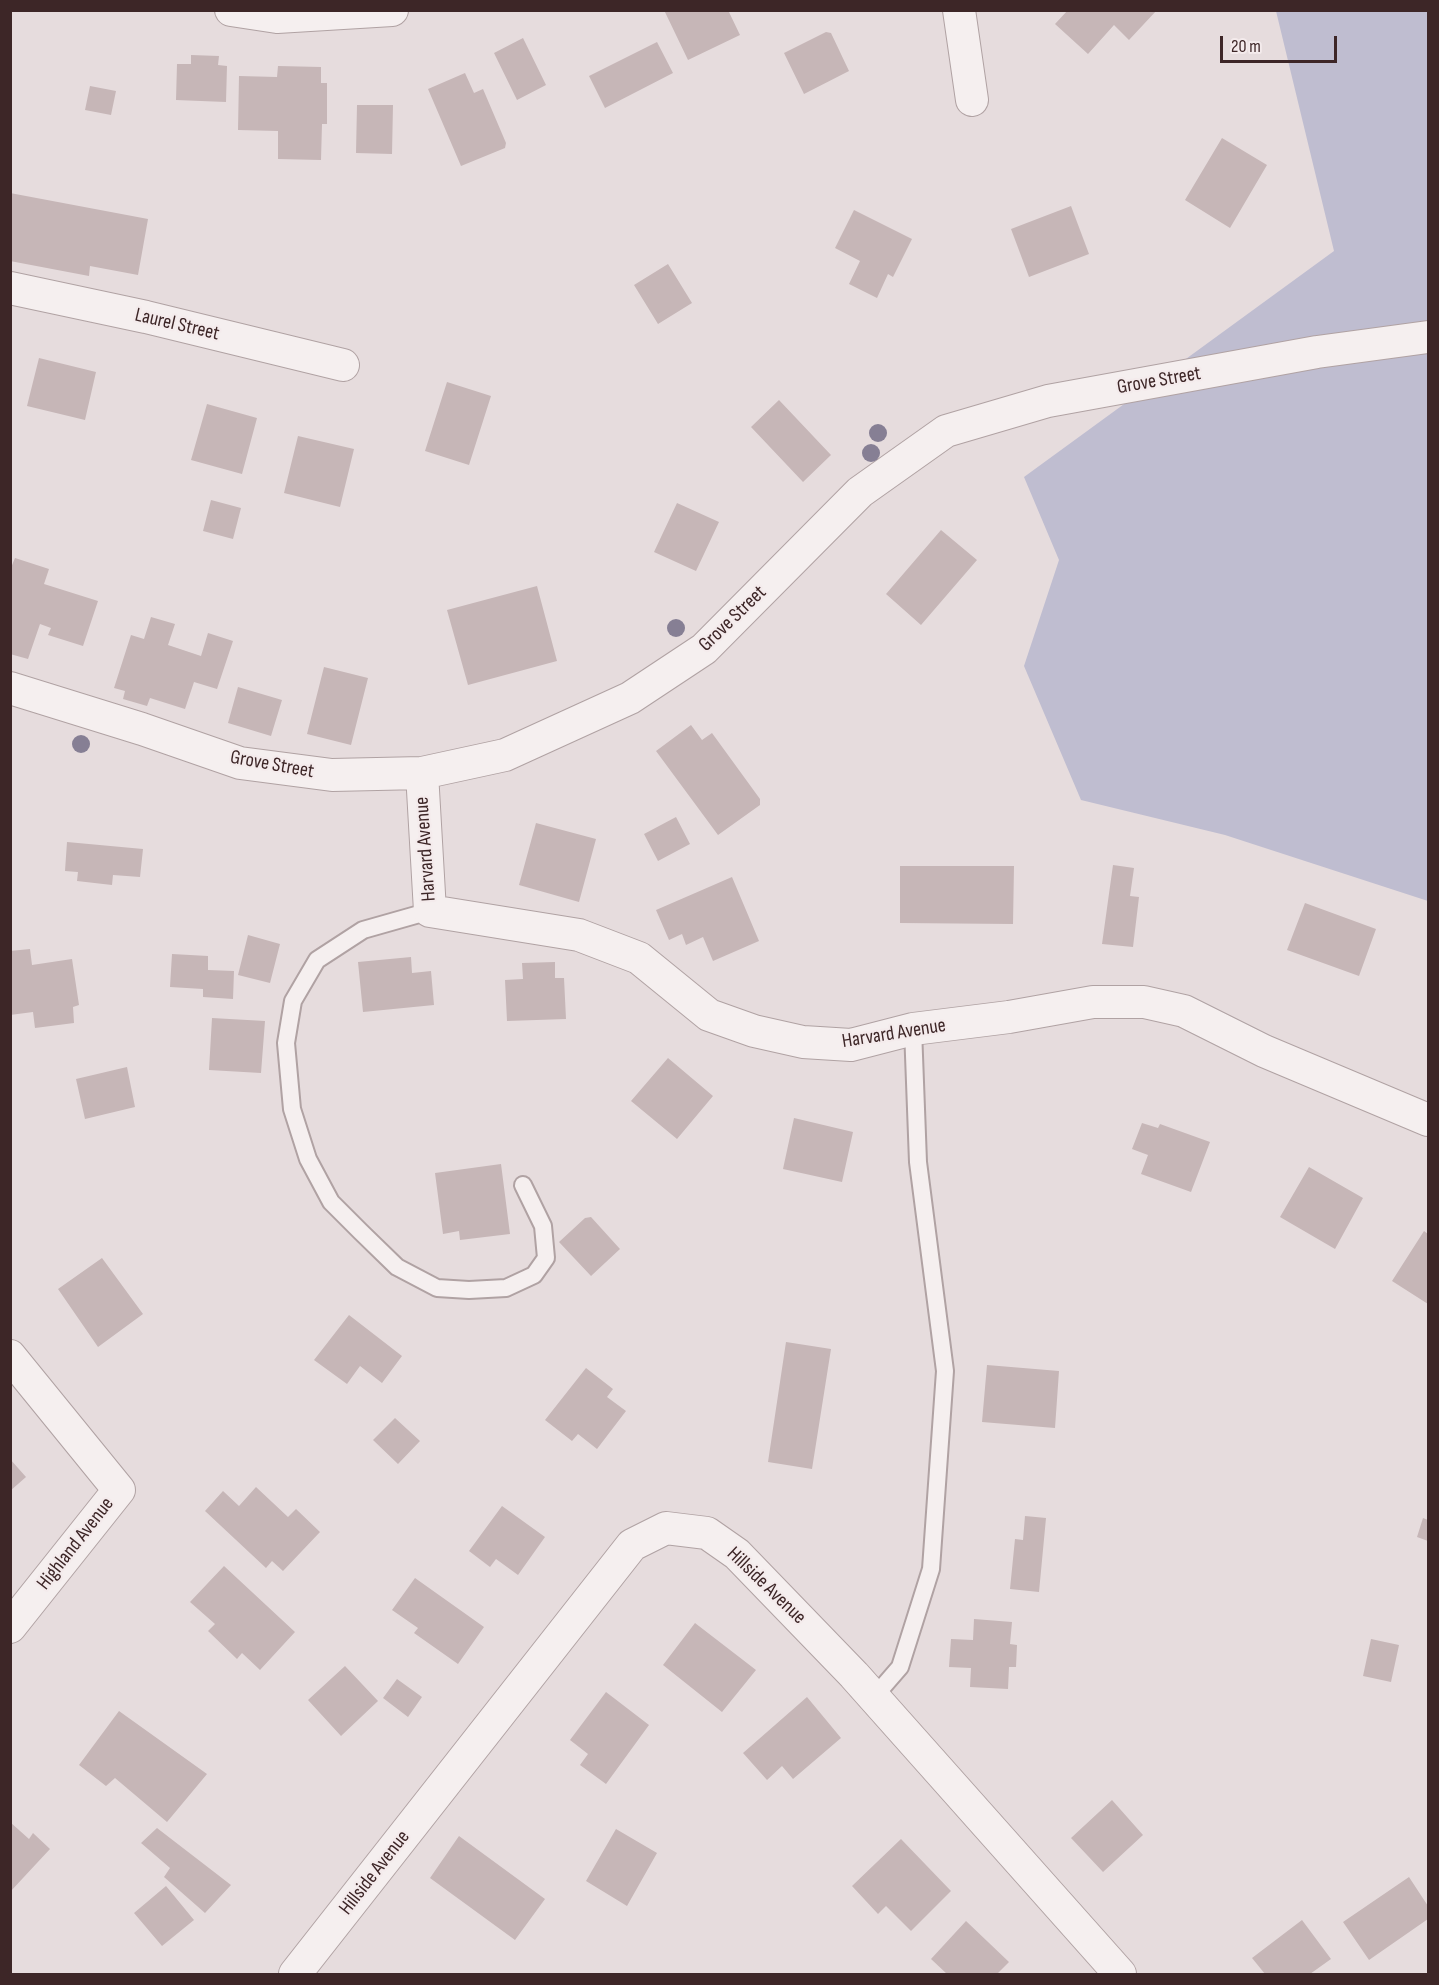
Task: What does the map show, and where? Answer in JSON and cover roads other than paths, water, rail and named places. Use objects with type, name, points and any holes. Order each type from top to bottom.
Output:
[{"type":"street","points":[[231,10],[277,17],[392,10]]},
{"type":"street","points":[[959,10],[972,100]]},
{"type":"street","name":"Laurel Street","points":[[10,288],[146,317],[343,365]]},
{"type":"street","name":"Grove Street","points":[[10,688],[142,729],[240,763],[332,775],[422,773],[505,755],[630,698],[704,649],[861,492],[946,431],[1048,401],[1317,352],[1428,337]]},
{"type":"street","name":"Harvard Avenue","points":[[422,773],[430,911],[579,935],[639,958],[709,1015],[754,1031],[803,1042],[851,1045],[913,1029],[1009,1017],[1094,1002],[1144,1002],[1184,1011],[1264,1052],[1428,1120]]},
{"type":"street","name":"Highland Avenue","points":[[10,1356],[119,1490],[10,1627]]},
{"type":"street","name":"Hillside Avenue","points":[[295,1974],[632,1545],[666,1528],[707,1533],[737,1554],[874,1697],[1120,1974]]},
{"type":"lane","points":[[430,911],[363,930],[317,960],[293,1001],[286,1043],[292,1109],[308,1159],[331,1202],[397,1267],[437,1288],[469,1290],[506,1288],[534,1275],[546,1258],[543,1226],[524,1185]]},
{"type":"lane","points":[[874,1697],[900,1667],[931,1569],[945,1371],[918,1162],[913,1029]]}]
